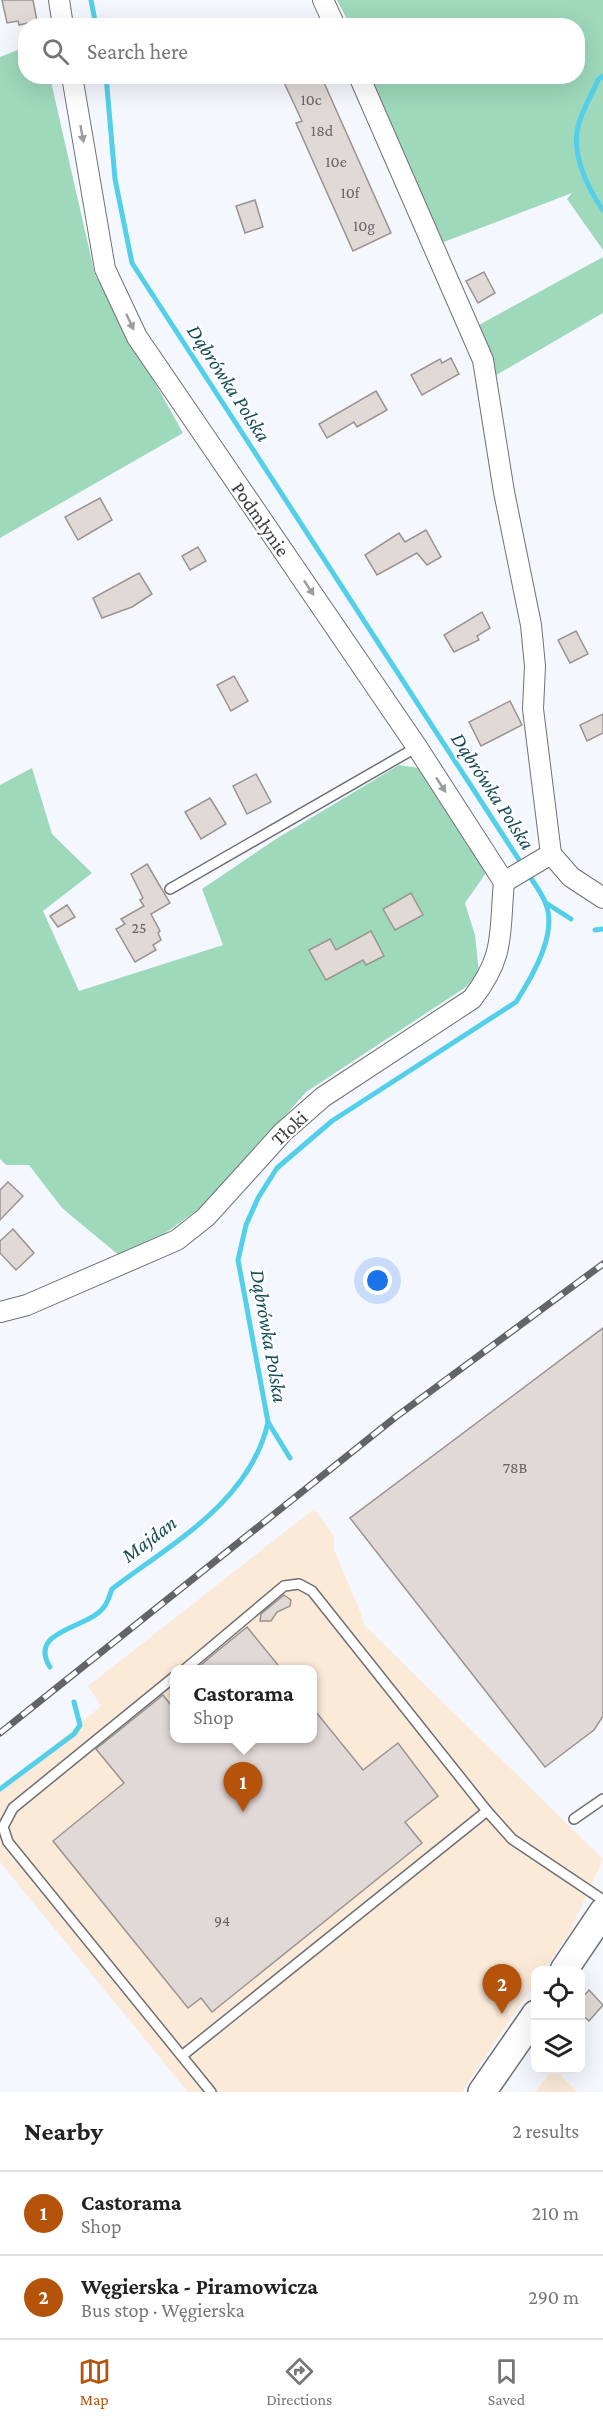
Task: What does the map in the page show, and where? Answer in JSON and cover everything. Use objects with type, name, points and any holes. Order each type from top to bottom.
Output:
[{"type":"main road","points":[[567,1966],[603,1912]]},
{"type":"main road","points":[[482,2092],[532,2020]]},
{"type":"street","points":[[59,0],[62,18]]},
{"type":"street","points":[[323,0],[331,18]]},
{"type":"street","name":"Podmłynie","points":[[73,84],[105,269],[137,337],[508,879]]},
{"type":"street","points":[[362,84],[483,360],[504,492],[531,625],[535,666],[533,709],[545,857],[571,878],[603,898]]},
{"type":"street","points":[[508,879],[545,857]]},
{"type":"street","name":"Tłoki","points":[[0,1312],[37,1301],[177,1239],[206,1217],[283,1131],[323,1097],[472,999],[489,977],[501,945],[508,879]]},
{"type":"lane","points":[[170,890],[417,747]]},
{"type":"lane","points":[[190,1665],[284,1586],[299,1584],[312,1591],[487,1811],[512,1839],[557,1872],[603,1900]]},
{"type":"lane","points":[[170,1680],[13,1808],[3,1827],[8,1842],[211,2092]]},
{"type":"lane","points":[[574,1819],[603,1799]]},
{"type":"lane","points":[[183,2055],[487,1811]]},
{"type":"shaded area","points":[[314,1509],[334,1536],[334,1550],[364,1625],[603,1859],[570,1932],[547,1966],[531,1966],[531,1989],[462,2092],[188,2092],[0,1862],[0,1790],[101,1706],[88,1686]]},
{"type":"shaded area","points":[[549,2074],[559,2074],[577,2092],[535,2092]]},
{"type":"green space","points":[[337,0],[603,0],[603,250],[567,199],[572,193],[436,245],[374,84],[585,84],[585,18],[346,18]]},
{"type":"green space","points":[[18,50],[18,84],[52,84],[95,275],[183,433],[0,538],[0,57]]},
{"type":"green space","points":[[603,257],[603,313],[493,377],[477,326]]},
{"type":"green space","points":[[399,765],[419,768],[486,873],[465,903],[475,935],[479,972],[466,987],[306,1092],[210,1201],[157,1239],[121,1257],[62,1208],[29,1165],[6,1165],[0,1159],[0,785],[32,768],[52,834],[92,873],[43,911],[79,991],[223,945],[202,889],[276,839]]},
{"type":"building","points":[[2,0],[33,0],[36,18],[18,18],[18,21],[7,23]]},
{"type":"building","points":[[285,84],[325,84],[391,233],[353,251],[296,123],[302,121]]},
{"type":"building","points":[[255,200],[263,227],[245,233],[236,206]]},
{"type":"building","points":[[484,272],[495,293],[478,303],[466,281]]},
{"type":"building","points":[[451,358],[459,374],[422,395],[411,375],[440,359],[442,363]]},
{"type":"building","points":[[376,391],[387,410],[357,427],[354,422],[327,438],[319,424]]},
{"type":"building","points":[[100,498],[112,520],[78,540],[65,517]]},
{"type":"building","points":[[426,530],[441,557],[427,565],[417,553],[377,575],[365,555],[399,533],[405,542]]},
{"type":"building","points":[[198,547],[206,561],[190,570],[182,556]]},
{"type":"building","points":[[139,573],[152,594],[132,607],[102,618],[93,598]]},
{"type":"building","points":[[482,612],[490,628],[477,636],[479,640],[454,652],[444,635]]},
{"type":"building","points":[[576,631],[588,654],[570,663],[558,640]]},
{"type":"building","points":[[234,676],[248,701],[231,711],[217,685]]},
{"type":"building","points":[[510,701],[522,725],[481,746],[469,722]]},
{"type":"building","points":[[603,714],[603,733],[587,741],[580,725]]},
{"type":"building","points":[[256,774],[271,802],[247,814],[233,786]]},
{"type":"building","points":[[210,798],[226,824],[201,839],[185,812]]},
{"type":"building","points":[[147,864],[170,903],[151,914],[160,931],[158,933],[161,940],[153,945],[156,950],[135,962],[116,929],[125,924],[121,919],[144,906],[140,900],[143,898],[131,874]]},
{"type":"building","points":[[411,893],[423,915],[395,930],[383,909]]},
{"type":"building","points":[[67,905],[75,917],[58,927],[50,916]]},
{"type":"building","points":[[371,931],[384,956],[366,965],[363,960],[326,980],[309,950],[330,939],[336,950]]},
{"type":"building","points":[[8,1182],[23,1196],[0,1220],[0,1190]]},
{"type":"building","points":[[13,1229],[34,1253],[16,1270],[0,1253],[0,1241]]},
{"type":"building","points":[[603,1328],[603,1716],[594,1730],[545,1767],[350,1518]]},
{"type":"building","points":[[284,1595],[291,1600],[290,1606],[277,1612],[271,1621],[260,1621],[261,1614]]},
{"type":"building","points":[[247,1627],[278,1665],[201,1665]]},
{"type":"building","points":[[163,1695],[170,1704],[170,1743],[317,1743],[317,1713],[363,1770],[398,1743],[438,1796],[405,1822],[422,1843],[212,2012],[201,1998],[188,2008],[53,1841],[124,1783],[96,1749]]},
{"type":"building","points":[[589,1990],[603,2005],[589,2021],[585,2017],[585,1994]]},
{"type":"waterway","name":"Dąbrówka Polska","points":[[91,0],[94,18]]},
{"type":"waterway","points":[[603,76],[598,80],[584,109],[576,137],[582,171],[603,210]]},
{"type":"waterway","name":"Dąbrówka Polska","points":[[107,84],[115,179],[132,263],[523,866]]},
{"type":"waterway","name":"Dąbrówka Polska","points":[[290,1458],[268,1422],[238,1260],[246,1225],[258,1198],[277,1168],[332,1121],[516,1002],[542,954],[549,927],[545,902],[528,874]]},
{"type":"waterway","points":[[546,903],[571,919]]},
{"type":"waterway","points":[[595,930],[603,929]]},
{"type":"waterway","name":"Majdan","points":[[50,1667],[45,1655],[46,1645],[53,1638],[96,1614],[105,1605],[112,1589],[183,1537],[227,1498],[245,1475],[259,1450],[268,1422]]},
{"type":"waterway","name":"Majdan","points":[[0,1789],[74,1734],[80,1725],[74,1702]]},
{"type":"railway","points":[[0,1733],[397,1416],[603,1264]]},
{"type":"place","name":"Castorama","points":[[243,1812]]},
{"type":"place","name":"Węgierska - Piramowicza","points":[[502,2014]]}]
